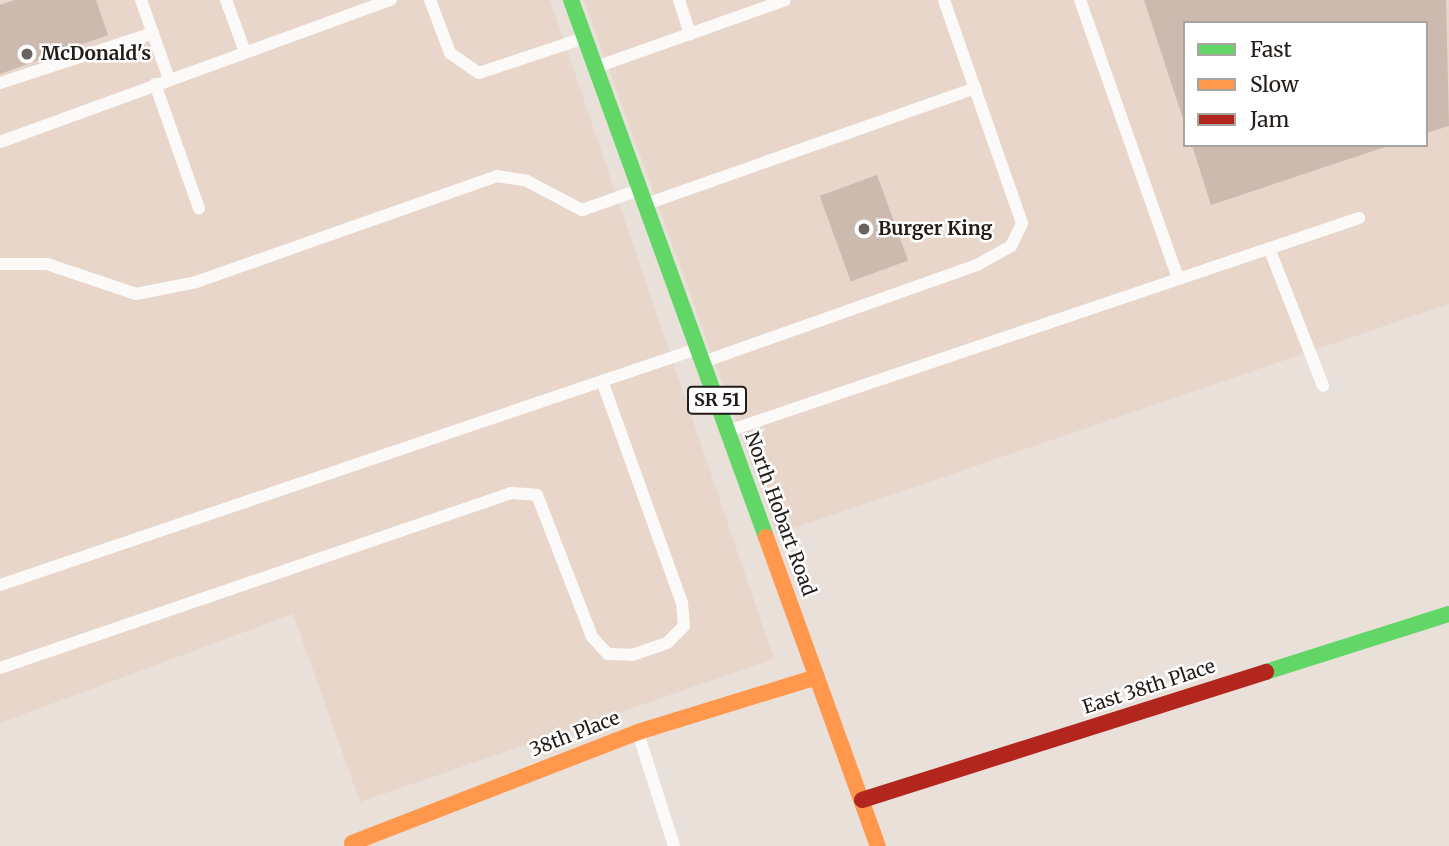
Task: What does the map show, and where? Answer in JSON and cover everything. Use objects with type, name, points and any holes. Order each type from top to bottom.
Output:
[{"type":"street","name":"North Hobart Road","points":[[571,0],[878,846]]},
{"type":"street","name":"East 38th Place","points":[[862,800],[1449,614]]},
{"type":"street","name":"38th Place","points":[[352,844],[638,732],[817,677]]},
{"type":"lane","points":[[141,0],[169,79]]},
{"type":"lane","points":[[226,0],[245,52]]},
{"type":"lane","points":[[0,142],[391,0]]},
{"type":"lane","points":[[430,0],[450,53],[479,73],[585,38]]},
{"type":"lane","points":[[679,0],[690,34]]},
{"type":"lane","points":[[596,67],[785,0]]},
{"type":"lane","points":[[0,585],[602,382],[700,355],[977,265],[1011,246],[1022,223],[944,0]]},
{"type":"lane","points":[[1080,0],[1177,276]]},
{"type":"lane","points":[[0,83],[153,33]]},
{"type":"lane","points":[[155,84],[199,208]]},
{"type":"lane","points":[[0,264],[47,264],[136,294],[196,282],[497,176],[527,181],[582,210],[643,197],[975,88]]},
{"type":"lane","points":[[728,431],[1177,276],[1359,218]]},
{"type":"lane","points":[[1269,248],[1323,386]]},
{"type":"lane","points":[[0,668],[511,493],[537,495],[592,637],[608,654],[632,655],[667,643],[684,626],[682,603],[602,382]]},
{"type":"lane","points":[[638,732],[674,846]]},
{"type":"shaded area","points":[[0,0],[550,0],[774,659],[360,802],[293,614],[0,723]]},
{"type":"shaded area","points":[[584,0],[1449,0],[1449,304],[777,534]]},
{"type":"building","name":"McDonald's","points":[[14,0],[96,0],[108,35],[0,74],[0,5]]},
{"type":"building","points":[[1144,0],[1446,0],[1449,126],[1428,132],[1428,21],[1183,21],[1183,119]]},
{"type":"building","points":[[1193,147],[1385,147],[1211,205]]},
{"type":"building","name":"Burger King","points":[[877,175],[908,261],[851,281],[820,196]]},
{"type":"traffic: fast","points":[[571,0],[766,537]]},
{"type":"traffic: fast","points":[[1266,672],[1449,614]]},
{"type":"traffic: slow","points":[[766,537],[878,846]]},
{"type":"traffic: slow","points":[[352,843],[638,732],[817,677]]},
{"type":"traffic: jam","points":[[862,800],[1266,672]]},
{"type":"place","name":"McDonald's","points":[[27,54]]},
{"type":"place","name":"Burger King","points":[[864,229]]}]
